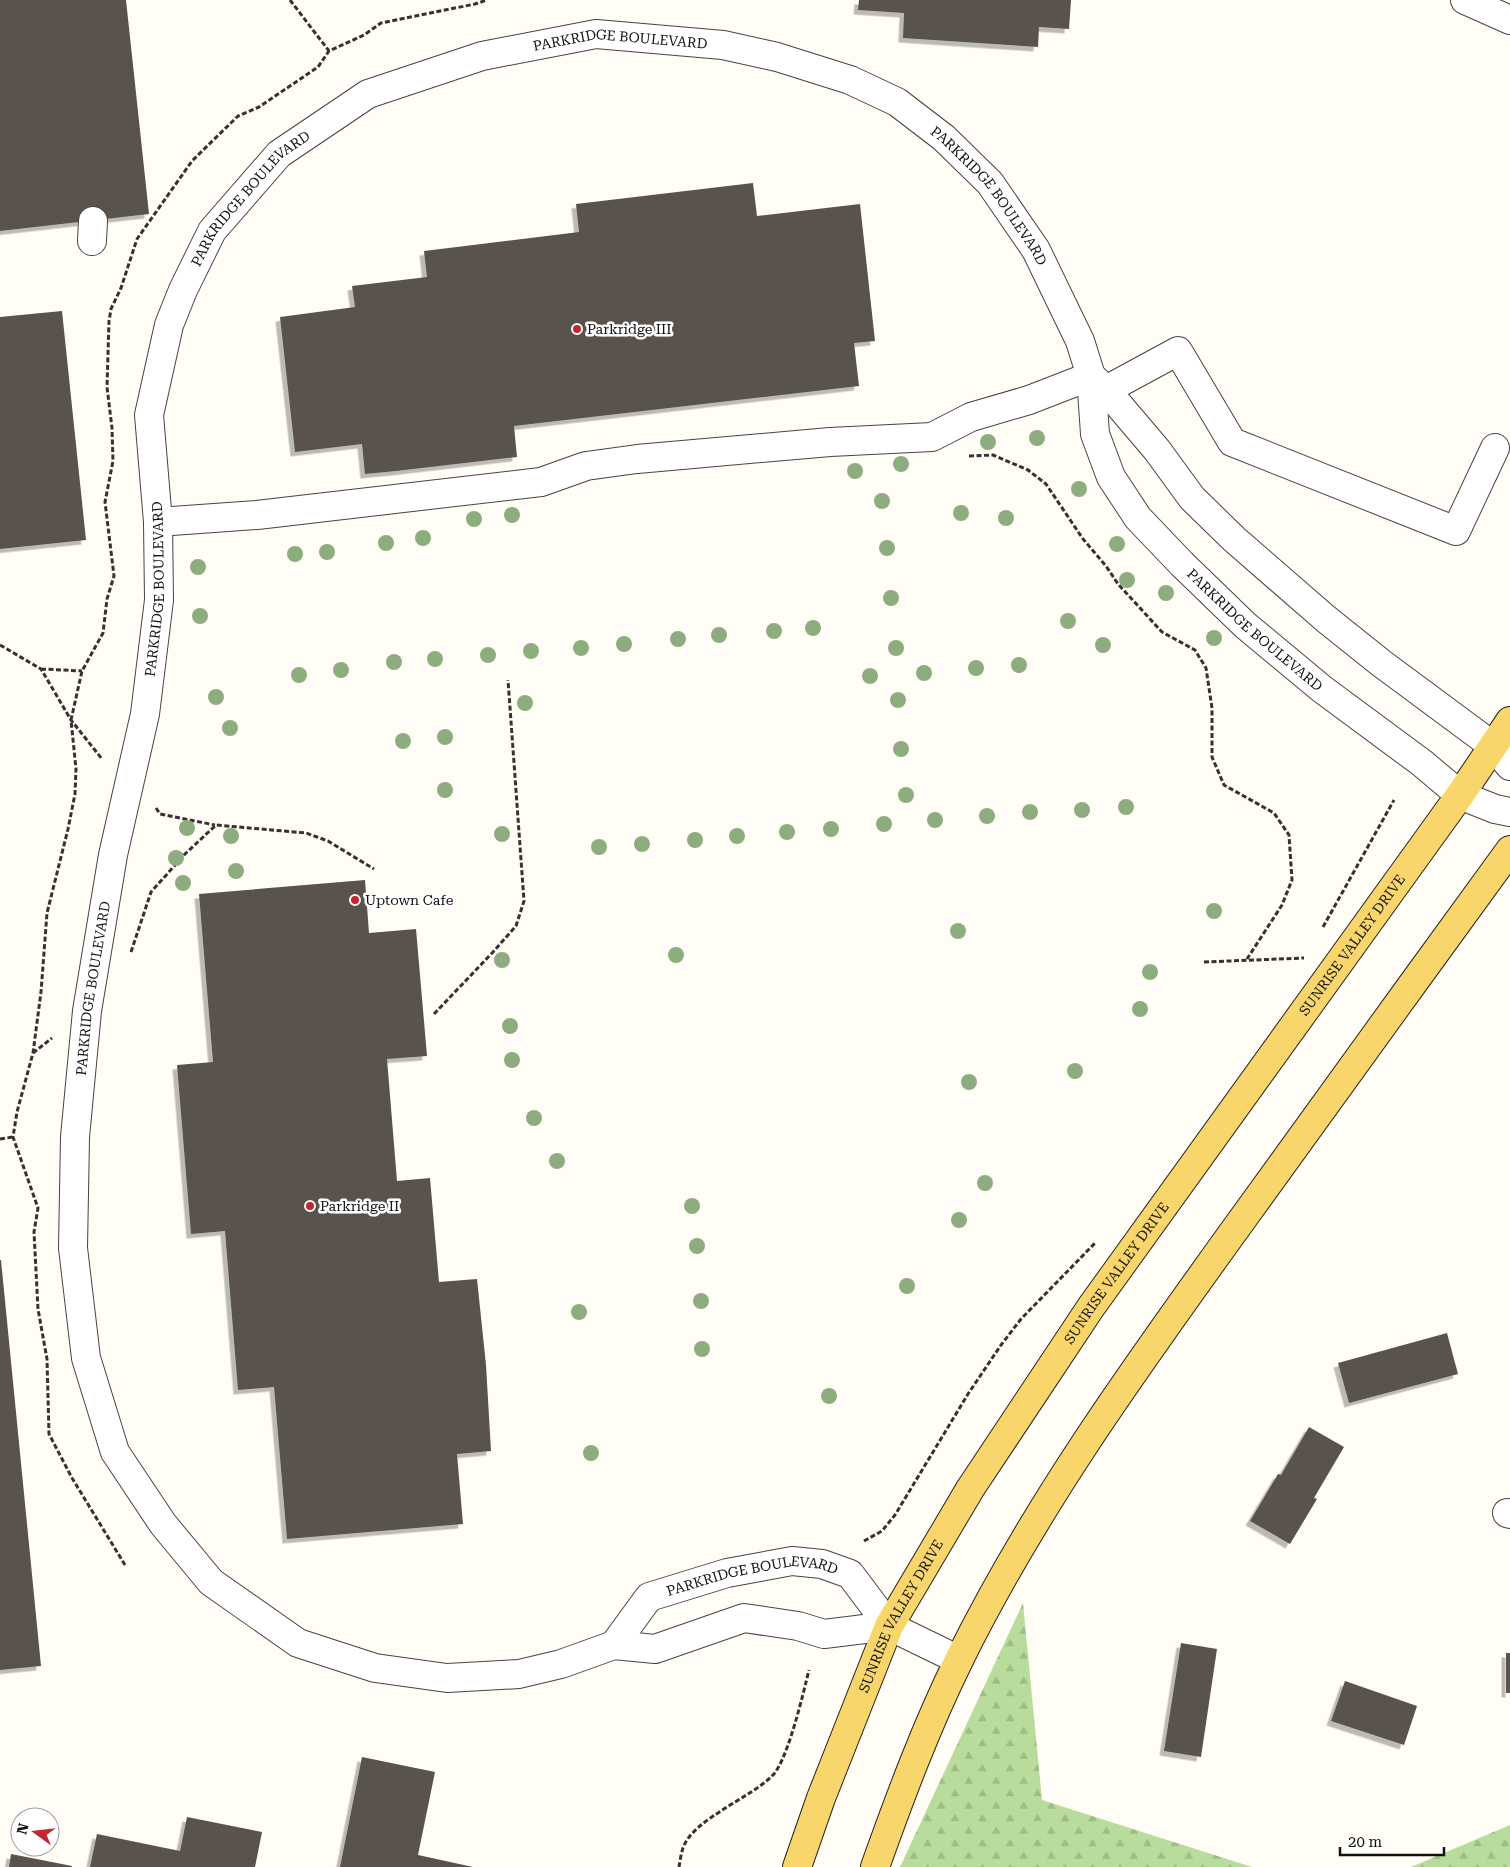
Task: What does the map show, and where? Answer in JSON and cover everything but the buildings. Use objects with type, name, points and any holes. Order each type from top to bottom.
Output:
[{"type":"main road","name":"SUNRISE VALLEY DRIVE","points":[[797,1867],[821,1798],[889,1626],[970,1489],[1091,1307],[1460,795],[1510,721]]},
{"type":"main road","points":[[875,1867],[898,1802],[959,1660],[992,1597],[1052,1494],[1123,1385],[1510,850]]},
{"type":"street","points":[[1465,0],[1510,20]]},
{"type":"street","name":"PARKRIDGE BOULEVARD","points":[[889,1626],[824,1634],[798,1626],[744,1618],[655,1649],[614,1644],[561,1664],[519,1674],[447,1678],[375,1668],[298,1643],[211,1582],[164,1524],[116,1452],[86,1358],[73,1248],[75,1147],[87,1010],[113,855],[145,714],[159,600],[158,522],[149,415],[169,326],[183,290],[212,231],[279,154],[368,94],[482,56],[596,34],[722,45],[777,57],[850,80],[897,102],[944,138],[990,183],[1036,250],[1099,383],[1157,450],[1192,498],[1234,539],[1332,625],[1493,746],[1510,766]]},
{"type":"street","points":[[158,522],[258,515],[540,482],[586,466],[638,458],[830,442],[932,437],[971,417],[1029,400],[1099,383],[1178,351],[1232,442],[1456,531],[1495,448]]},
{"type":"street","name":"PARKRIDGE BOULEVARD","points":[[1099,383],[1095,434],[1112,477],[1138,518],[1182,564],[1245,625],[1322,689],[1422,763],[1460,795],[1495,809],[1510,812]]},
{"type":"street","name":"PARKRIDGE BOULEVARD","points":[[614,1644],[649,1597],[726,1573],[792,1561],[822,1564],[850,1574],[889,1626],[959,1660]]},
{"type":"path","points":[[290,0],[329,51]]},
{"type":"path","points":[[125,1565],[72,1478],[49,1434],[47,1359],[38,1309],[34,1232],[38,1208],[13,1138],[17,1112],[33,1053],[48,913],[75,794],[76,769],[71,720],[82,671],[104,633],[107,598],[114,576],[105,502],[112,461],[112,428],[107,387],[111,309],[122,288],[137,239],[192,161],[238,116],[259,107],[318,67],[329,51],[364,36],[381,23],[487,0]]},
{"type":"path","points":[[968,456],[993,455],[1028,470],[1046,484],[1083,539],[1106,566],[1118,584],[1162,632],[1194,650],[1206,668],[1212,708],[1212,757],[1224,785],[1274,813],[1289,835],[1292,880],[1282,906],[1247,960]]},
{"type":"path","points":[[0,645],[41,669],[82,671]]},
{"type":"path","points":[[41,669],[71,720],[100,758],[131,775],[160,814],[216,825],[306,833],[328,841],[374,869]]},
{"type":"path","points":[[434,1014],[516,926],[524,901],[508,680]]},
{"type":"path","points":[[1318,935],[1394,800]]},
{"type":"path","points":[[131,955],[151,892],[216,825]]},
{"type":"path","points":[[1299,966],[1309,950]]},
{"type":"path","points":[[1204,962],[1304,958]]},
{"type":"path","points":[[0,1139],[13,1138]]},
{"type":"path","points":[[864,1540],[882,1530],[895,1514],[968,1394],[1021,1319],[1097,1241]]},
{"type":"path","points":[[679,1867],[683,1847],[693,1832],[757,1788],[775,1773],[786,1750],[809,1670]]},
{"type":"green space","points":[[1023,1603],[1042,1800],[1252,1867],[900,1867]]},
{"type":"green space","points":[[1510,1825],[1510,1867],[1411,1867]]},
{"type":"place","name":"Parkridge III","points":[[577,329]]},
{"type":"place","name":"Uptown Cafe","points":[[355,900]]},
{"type":"place","name":"Parkridge II","points":[[310,1206]]}]
